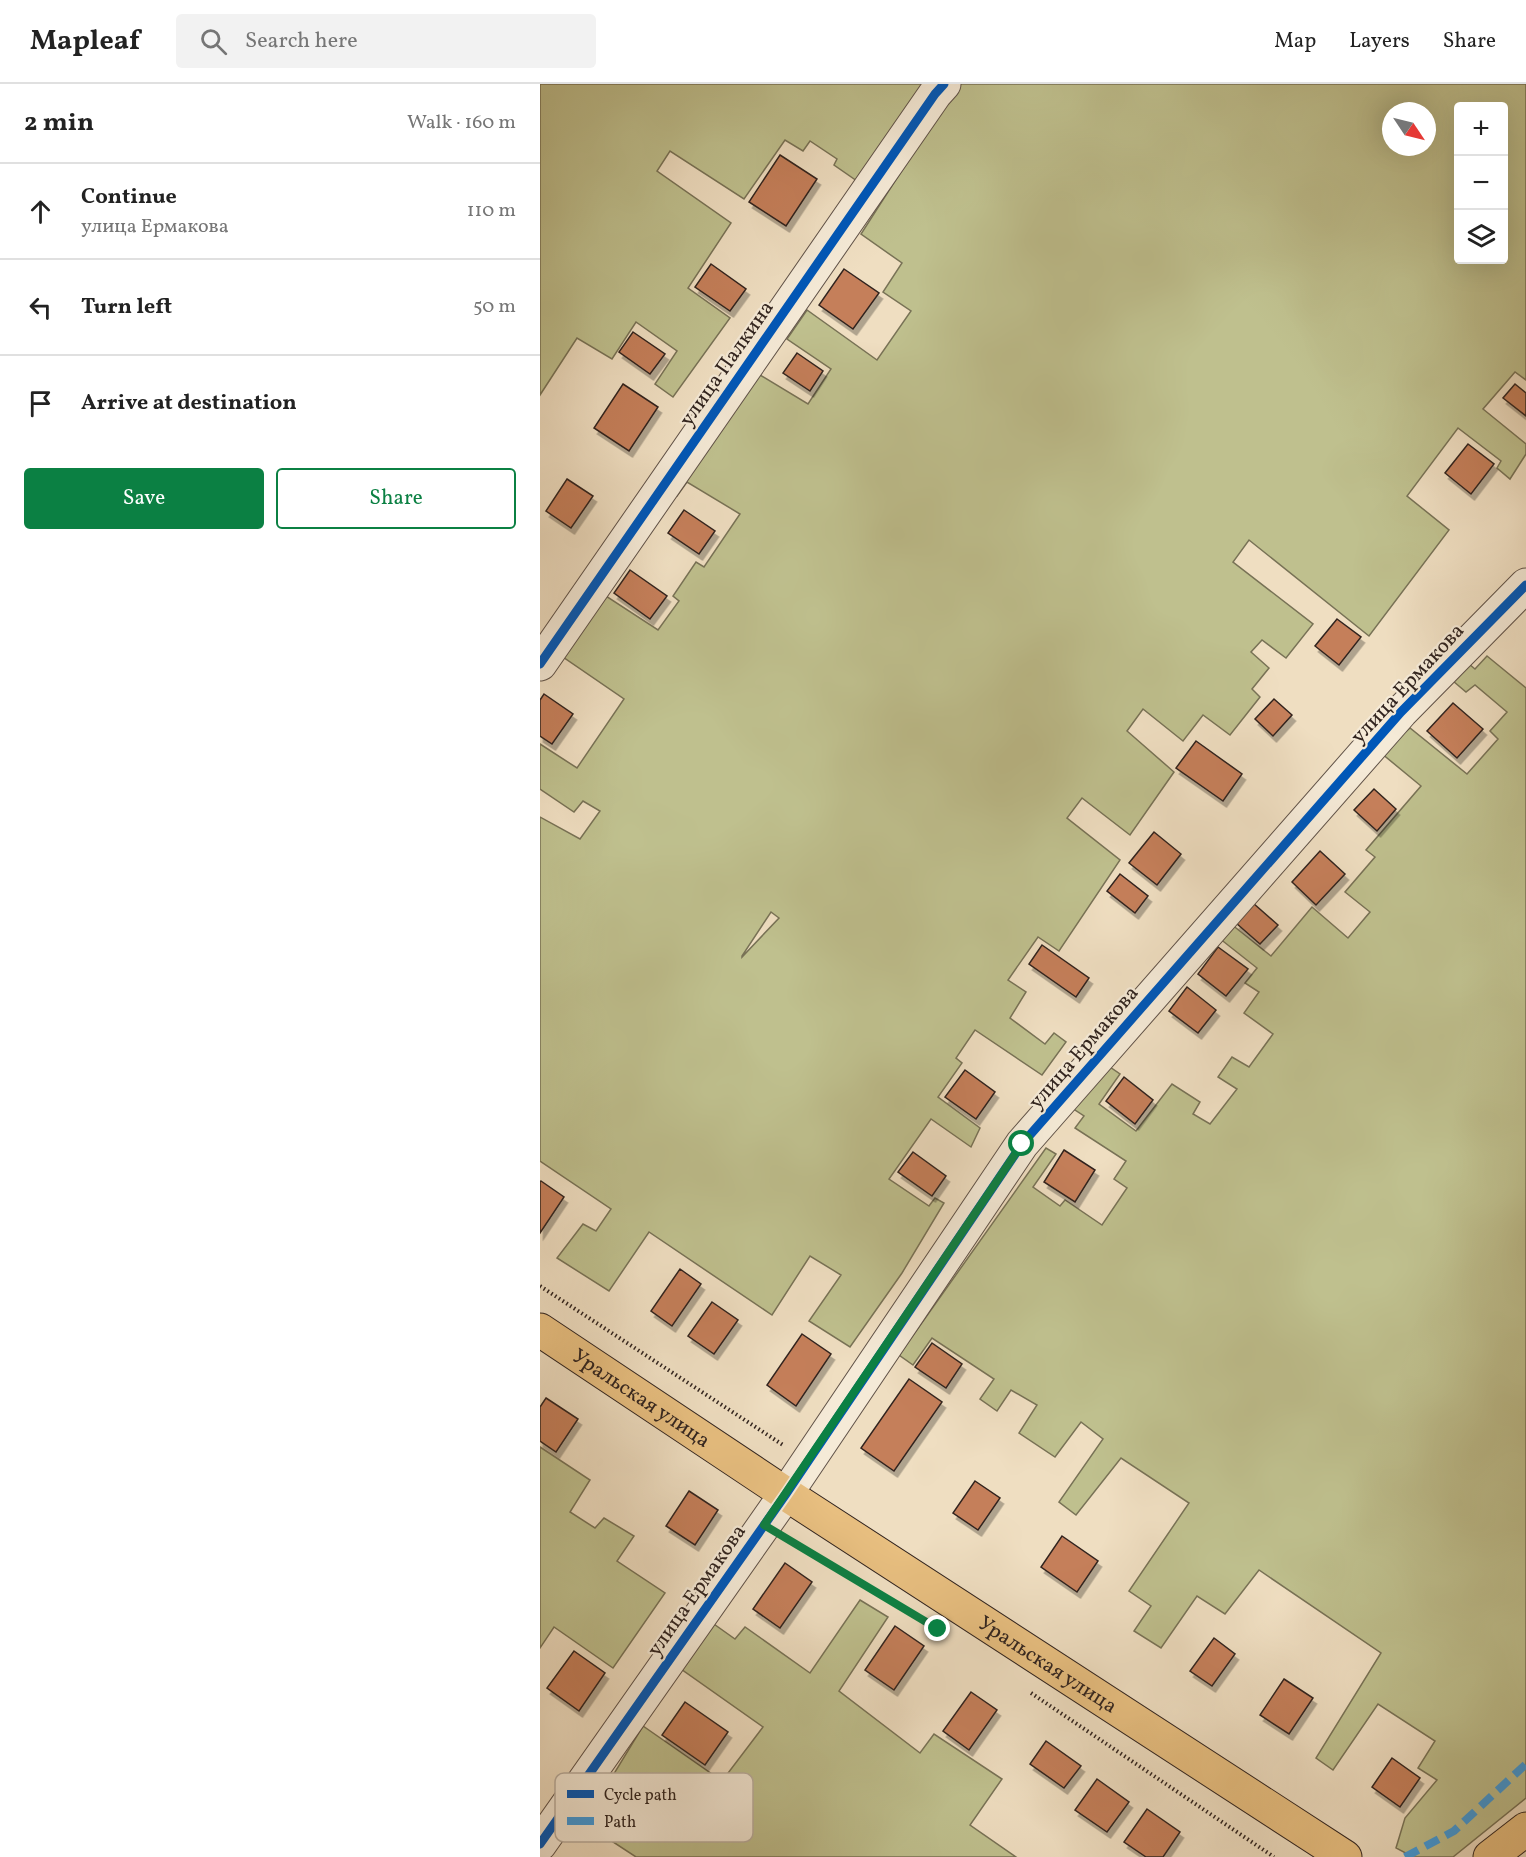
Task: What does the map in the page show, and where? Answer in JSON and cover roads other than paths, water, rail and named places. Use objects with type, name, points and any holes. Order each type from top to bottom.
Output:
[{"type":"main road","name":"Уральская улица","points":[[540,1330],[786,1494],[1345,1857]]},
{"type":"main road","points":[[1490,1857],[1526,1829]]},
{"type":"street","name":"улица Палкина","points":[[540,664],[944,84]]},
{"type":"street","name":"улица Ермакова","points":[[590,1773],[786,1494],[1022,1144],[1401,712],[1526,585]]},
{"type":"street","name":"улица Ермакова","points":[[540,1844],[555,1823]]}]
